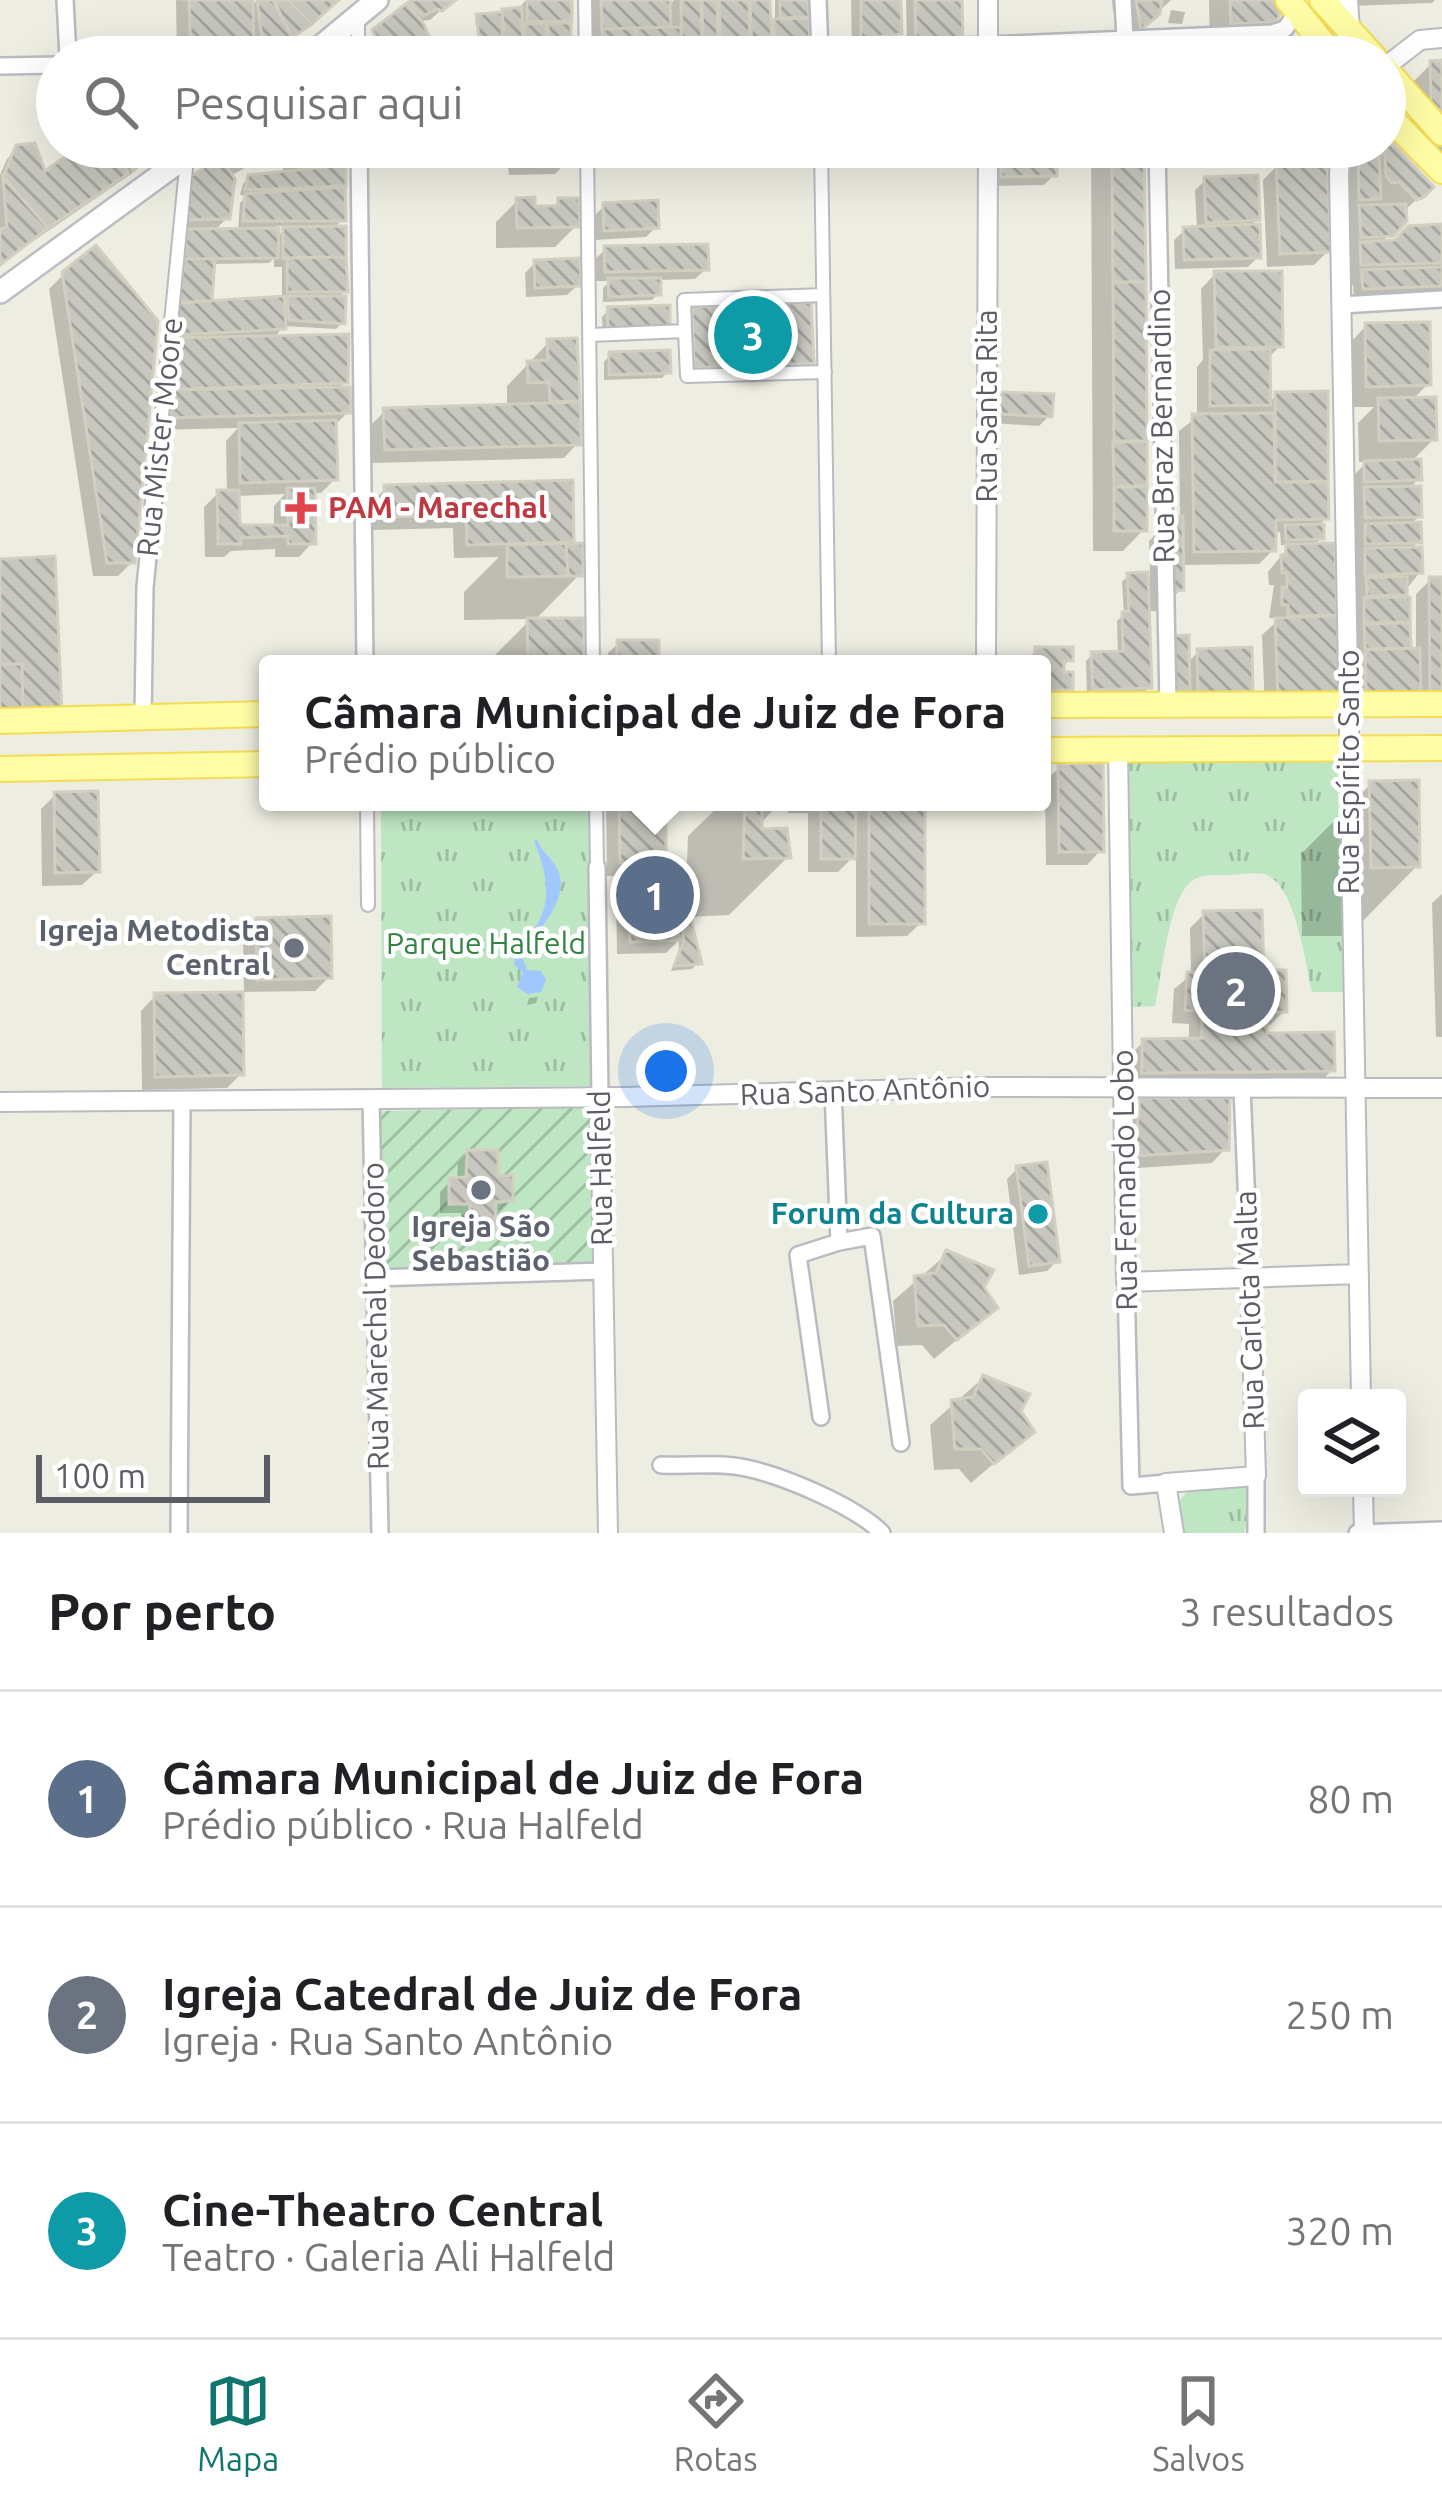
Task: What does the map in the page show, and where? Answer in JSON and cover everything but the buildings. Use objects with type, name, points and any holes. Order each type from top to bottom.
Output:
[{"type":"main road","points":[[1322,0],[1354,36]]},
{"type":"main road","points":[[331,36],[364,5]]},
{"type":"main road","points":[[1292,6],[1317,36]]},
{"type":"main road","points":[[1406,92],[1442,133]]},
{"type":"main road","points":[[1406,134],[1442,171]]},
{"type":"main road","points":[[0,292],[171,168]]},
{"type":"main road","points":[[1051,705],[1442,704]]},
{"type":"main road","points":[[0,721],[259,714]]},
{"type":"main road","points":[[1051,750],[1442,748]]},
{"type":"main road","points":[[0,769],[259,764]]},
{"type":"street","points":[[65,0],[67,36]]},
{"type":"street","points":[[585,0],[586,36]]},
{"type":"street","points":[[818,0],[819,36]]},
{"type":"street","points":[[988,0],[988,36]]},
{"type":"street","points":[[1123,0],[1125,36]]},
{"type":"street","points":[[1348,0],[1349,31]]},
{"type":"street","points":[[360,36],[364,5]]},
{"type":"street","points":[[1202,36],[1286,29],[1292,6]]},
{"type":"street","points":[[1406,51],[1420,40],[1442,38]]},
{"type":"street","points":[[0,66],[36,65]]},
{"type":"street","name":"Rua Mister Moore","points":[[143,717],[145,587],[191,168]]},
{"type":"street","points":[[359,168],[365,655]]},
{"type":"street","points":[[587,168],[593,655]]},
{"type":"street","points":[[821,168],[829,655]]},
{"type":"street","name":"Rua Santa Rita","points":[[986,655],[988,168]]},
{"type":"street","name":"Rua Braz Bernardino","points":[[1156,168],[1168,705]]},
{"type":"street","name":"Rua Espírito Santo","points":[[1340,168],[1361,1389]]},
{"type":"street","points":[[823,295],[684,300],[686,376],[825,371]]},
{"type":"street","points":[[1342,305],[1442,299]]},
{"type":"street","points":[[590,335],[685,331]]},
{"type":"street","name":"Rua Fernando Lobo","points":[[1118,750],[1131,1486],[1166,1483]]},
{"type":"street","points":[[367,811],[368,905]]},
{"type":"street","name":"Rua Halfeld","points":[[596,811],[608,1533]]},
{"type":"street","name":"Rua Santo Antônio","points":[[0,1102],[1123,1087],[1442,1088]]},
{"type":"street","name":"Rua Carlota Malta","points":[[1242,1088],[1256,1533]]},
{"type":"street","points":[[833,1091],[839,1242]]},
{"type":"street","name":"Rua Marechal Deodoro","points":[[371,1099],[380,1533]]},
{"type":"street","points":[[179,1533],[182,1101]]},
{"type":"street","points":[[821,1417],[798,1255],[872,1236],[902,1443]]},
{"type":"street","points":[[374,1278],[603,1271]]},
{"type":"street","points":[[1126,1282],[1359,1274]]},
{"type":"street","points":[[661,1465],[745,1467],[797,1485],[871,1522],[882,1533]]},
{"type":"street","points":[[1174,1533],[1166,1483],[1256,1476]]},
{"type":"street","points":[[1363,1497],[1362,1533],[1442,1530]]},
{"type":"green space","points":[[1337,760],[1344,992],[1312,992],[1297,926],[1275,880],[1260,873],[1209,875],[1189,883],[1179,899],[1155,1006],[1131,1007],[1126,762]]},
{"type":"green space","name":"Parque Halfeld","points":[[381,811],[591,811],[592,1086],[382,1088]]},
{"type":"green space","points":[[596,1107],[599,1268],[383,1272],[380,1111]]},
{"type":"green space","points":[[1246,1484],[1250,1510],[1244,1533],[1179,1533],[1178,1515],[1185,1494],[1204,1487]]},
{"type":"water","points":[[537,840],[561,883],[550,916],[520,951],[527,970],[541,971],[546,980],[541,992],[527,994],[517,987],[523,972],[515,966],[515,958],[545,905]]},
{"type":"place","name":"Cine-Theatro Central","points":[[753,335]]},
{"type":"place","name":"PAM - Marechal","points":[[301,508]]},
{"type":"place","name":"Câmara Municipal de Juiz de Fora","points":[[655,895]]},
{"type":"place","name":"Igreja Metodista Central","points":[[294,948]]},
{"type":"place","name":"Igreja Catedral de Juiz de Fora","points":[[1236,991]]},
{"type":"place","name":"Igreja São Sebastião","points":[[481,1190]]},
{"type":"place","name":"Forum da Cultura","points":[[1038,1214]]}]
